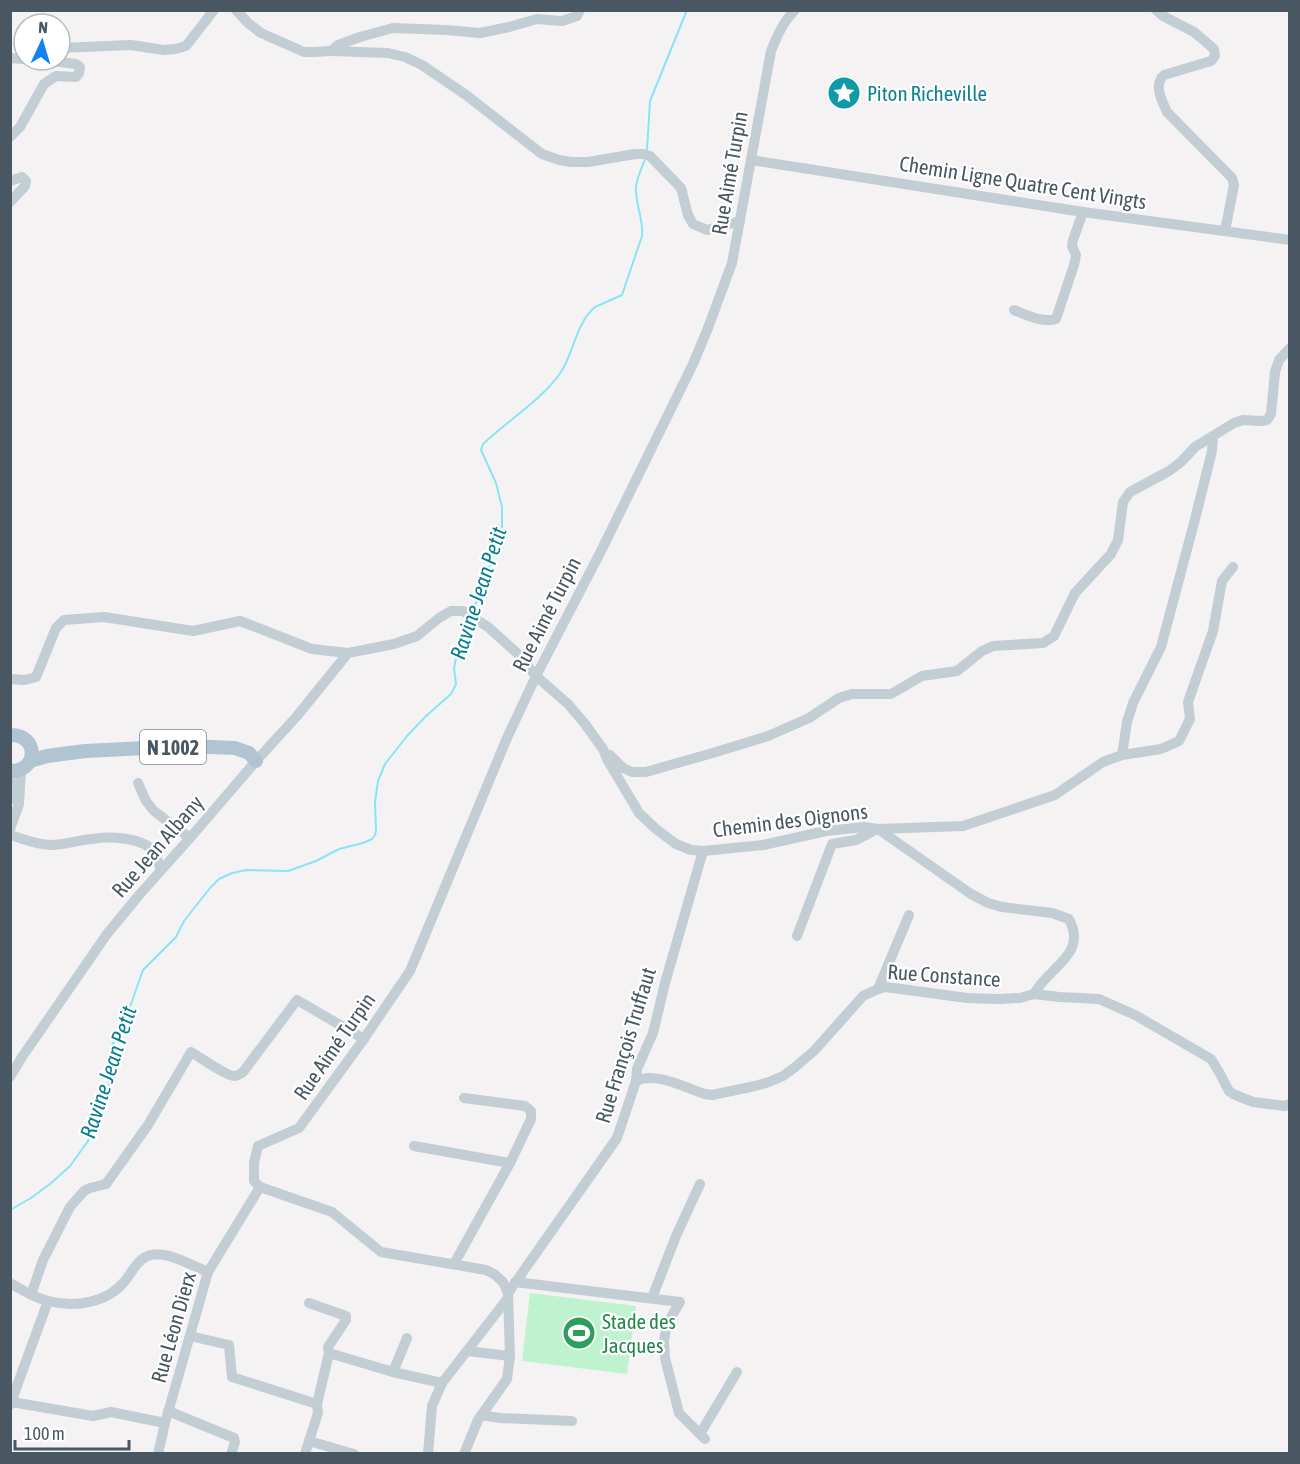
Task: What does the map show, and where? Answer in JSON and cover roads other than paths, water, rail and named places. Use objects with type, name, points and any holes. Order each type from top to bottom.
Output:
[{"type":"main road","name":"N 1002","points":[[17,736],[85,751]]},
{"type":"main road","points":[[17,736],[32,750],[18,770]]},
{"type":"main road","name":"N 1002","points":[[18,770],[47,756],[85,751],[186,746],[235,748],[249,753],[256,761]]},
{"type":"street","points":[[72,47],[131,45],[164,50],[175,49],[186,46],[214,10]]},
{"type":"street","points":[[236,10],[261,33],[304,52],[388,53],[405,57],[422,65],[466,95],[542,154],[559,160],[588,162],[647,155],[681,188],[688,215],[693,224],[707,230],[740,221]]},
{"type":"street","points":[[331,51],[338,45],[393,28],[480,33],[537,19],[562,21],[577,16],[580,10]]},
{"type":"street","name":"Rue Aimé Turpin","points":[[260,1187],[254,1181],[254,1163],[258,1146],[299,1128],[410,971],[507,738],[693,364],[732,263],[771,51],[778,33],[795,10]]},
{"type":"street","points":[[1156,10],[1194,32],[1214,49],[1215,57],[1210,61],[1164,75],[1158,83],[1167,112],[1232,178],[1234,185],[1225,231]]},
{"type":"street","points":[[10,137],[20,127],[44,84],[56,76],[76,77],[80,73],[80,67],[72,64]]},
{"type":"street","name":"Chemin Ligne Quatre Cent Vingts","points":[[751,160],[1083,212],[1290,240]]},
{"type":"street","points":[[10,181],[22,177],[26,181],[25,186],[10,202]]},
{"type":"street","points":[[1014,310],[1042,320],[1056,319],[1074,265],[1076,255],[1072,240],[1083,212]]},
{"type":"street","points":[[603,749],[622,768],[632,772],[646,772],[768,736],[809,718],[839,698],[852,694],[891,694],[922,676],[957,671],[982,651],[993,646],[1043,643],[1054,636],[1076,593],[1111,554],[1118,540],[1122,508],[1130,492],[1169,471],[1195,447],[1234,423],[1244,420],[1267,420],[1271,414],[1275,372],[1279,360],[1290,348]]},
{"type":"street","points":[[1122,755],[1127,722],[1133,703],[1161,646],[1212,451],[1213,436]]},
{"type":"street","name":"Chemin des Oignons","points":[[348,653],[409,639],[417,636],[451,611],[463,611],[488,627],[517,653],[536,676],[568,704],[603,749],[639,813],[676,844],[691,850],[703,851],[763,845],[826,831],[864,827],[878,829],[963,826],[1055,795],[1103,762],[1122,755],[1161,749],[1179,741],[1190,719],[1188,702],[1213,631],[1222,581],[1233,567]]},
{"type":"street","points":[[10,679],[25,680],[36,677],[56,628],[64,620],[104,617],[193,631],[240,621],[312,649],[348,653]]},
{"type":"street","name":"Rue Jean Albany","points":[[10,1077],[107,934],[297,716],[348,653]]},
{"type":"street","points":[[10,810],[18,770]]},
{"type":"street","points":[[10,829],[19,804],[18,770]]},
{"type":"street","points":[[138,783],[146,801],[154,811],[190,838]]},
{"type":"street","points":[[797,936],[832,844],[856,840],[878,829],[971,894],[988,903],[1052,913],[1069,919],[1076,936],[1070,954],[1040,984],[1034,994]]},
{"type":"street","points":[[10,835],[35,844],[47,845],[62,845],[93,838],[139,842],[154,852],[161,870]]},
{"type":"street","name":"Rue François Truffaut","points":[[441,1383],[508,1296],[515,1282],[617,1138],[636,1081],[637,1069],[653,1033],[703,851]]},
{"type":"street","points":[[878,988],[909,915]]},
{"type":"street","name":"Rue Constance","points":[[636,1081],[643,1077],[656,1077],[712,1095],[769,1082],[794,1068],[814,1052],[863,996],[878,988],[886,987],[967,998],[1020,998],[1034,994],[1099,999],[1135,1015],[1211,1059],[1233,1094],[1253,1102],[1285,1106],[1290,1104]]},
{"type":"street","points":[[31,1294],[43,1260],[70,1207],[84,1191],[106,1184],[148,1125],[191,1052],[235,1076],[243,1072],[297,1000],[364,1039]]},
{"type":"street","points":[[454,1264],[510,1163],[531,1119],[531,1111],[525,1106],[464,1098]]},
{"type":"street","points":[[414,1146],[510,1163]]},
{"type":"street","points":[[652,1298],[676,1236],[700,1184]]},
{"type":"street","points":[[260,1187],[332,1212],[381,1252],[486,1270],[503,1282],[508,1296],[510,1356],[507,1379],[478,1420],[464,1454]]},
{"type":"street","name":"Rue Léon Dierx","points":[[158,1454],[208,1272],[260,1187]]},
{"type":"street","points":[[10,1283],[48,1301],[76,1305],[94,1301],[118,1289],[142,1258],[153,1254],[169,1256],[208,1272]]},
{"type":"street","points":[[515,1282],[680,1302],[667,1324],[664,1341],[665,1358],[679,1413],[702,1436],[737,1372]]},
{"type":"street","points":[[48,1301],[11,1403],[93,1416],[111,1412],[165,1423]]},
{"type":"street","points":[[306,1454],[318,1413],[316,1404],[329,1353],[328,1347],[346,1320],[346,1316],[309,1303]]},
{"type":"street","points":[[190,1336],[229,1345],[232,1377],[316,1404]]},
{"type":"street","points":[[393,1372],[407,1338]]},
{"type":"street","points":[[467,1351],[510,1356]]},
{"type":"street","points":[[329,1353],[441,1383],[432,1406],[428,1454]]},
{"type":"street","points":[[168,1411],[234,1438],[231,1454]]},
{"type":"street","points":[[481,1415],[573,1421]]},
{"type":"street","points":[[309,1441],[354,1454]]},
{"type":"waterway","name":"Ravine Jean Petit","points":[[647,150],[650,101],[687,10]]},
{"type":"waterway","name":"Ravine Jean Petit","points":[[471,614],[483,588],[502,527],[502,507],[496,483],[481,450],[483,444],[535,401],[553,382],[565,364],[579,329],[595,307],[622,295],[642,236],[636,187],[645,159]]},
{"type":"waterway","name":"Ravine Jean Petit","points":[[10,1210],[50,1184],[70,1166],[88,1141],[109,1085],[110,1050],[131,1004],[143,970],[176,937],[184,921],[210,888],[219,879],[232,873],[247,870],[288,871],[316,861],[339,849],[372,839],[376,830],[375,802],[378,781],[385,764],[407,736],[451,694],[456,684],[454,668],[460,639],[469,619]]},
{"type":"place","name":"Piton Richeville","points":[[844,93]]},
{"type":"place","name":"Stade des Jacques","points":[[579,1333]]}]
